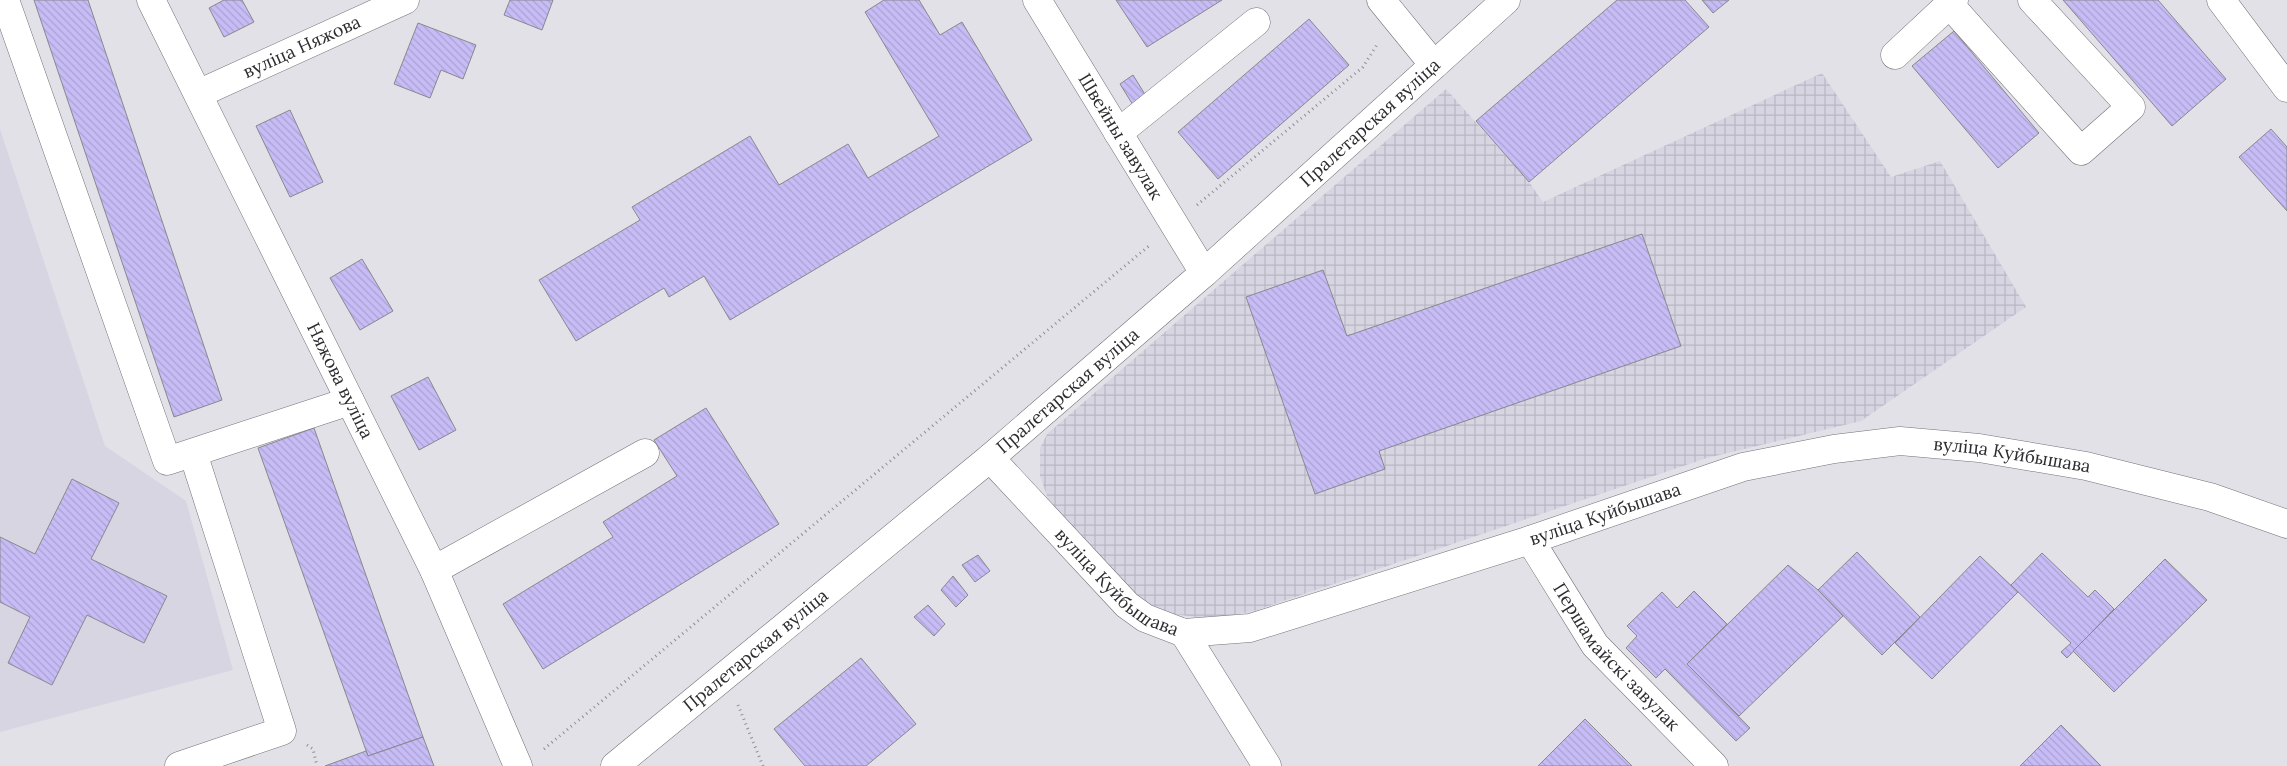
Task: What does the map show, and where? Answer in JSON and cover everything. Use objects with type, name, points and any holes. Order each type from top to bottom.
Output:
[{"type":"street","points":[[5,0],[167,461],[350,401]]},
{"type":"street","name":"Няжова вуліца","points":[[151,0],[528,760]]},
{"type":"street","name":"вуліца Няжова","points":[[198,94],[405,0]]},
{"type":"street","name":"Швейны завулак","points":[[1037,0],[1204,273]]},
{"type":"street","name":"Пралетарская вуліца","points":[[615,766],[990,458],[1204,273],[1506,0]]},
{"type":"street","points":[[1894,54],[1951,2],[2081,151],[2130,107],[2032,0]]},
{"type":"street","points":[[2221,0],[2287,88]]},
{"type":"street","points":[[1388,8],[1434,65]]},
{"type":"street","points":[[1118,133],[1256,22]]},
{"type":"street","name":"вуліца Куйбышава","points":[[990,458],[1127,604],[1145,618],[1184,633],[1250,628],[1530,540],[1743,467],[1834,449],[1900,441],[1979,448],[2086,466],[2210,497],[2287,524]]},
{"type":"street","points":[[179,766],[282,731],[193,453]]},
{"type":"street","points":[[434,570],[644,453]]},
{"type":"street","name":"Першамайскі завулак","points":[[1530,540],[1595,646],[1714,766]]},
{"type":"street","points":[[1184,633],[1267,766]]},
{"type":"path","points":[[528,760],[1363,67],[1388,8]]},
{"type":"path","points":[[726,675],[763,766]]},
{"type":"shaded area","points":[[1822,73],[1891,177],[1940,161],[2026,307],[1861,421],[1707,458],[1254,611],[1212,619],[1172,614],[1137,598],[1053,513],[1040,476],[1040,448],[1047,434],[1446,89],[1529,182],[1543,202]]},
{"type":"shaded area","points":[[0,129],[105,446],[186,501],[233,670],[0,732]]},
{"type":"building","points":[[34,0],[88,0],[222,400],[174,417]]},
{"type":"building","points":[[224,0],[242,0],[254,22],[224,37],[209,8]]},
{"type":"building","points":[[510,0],[553,0],[542,30],[504,15]]},
{"type":"building","points":[[884,0],[919,0],[940,35],[962,22],[1032,140],[730,320],[704,276],[669,297],[664,288],[576,341],[539,280],[640,220],[632,207],[750,136],[779,185],[848,144],[868,178],[939,136],[865,12]]},
{"type":"building","points":[[1116,0],[1222,0],[1147,47]]},
{"type":"building","points":[[1617,0],[1685,0],[1709,27],[1529,182],[1476,121]]},
{"type":"building","points":[[1702,0],[1729,0],[1713,13]]},
{"type":"building","points":[[2063,0],[2158,0],[2226,79],[2172,126]]},
{"type":"building","points":[[1309,19],[1349,65],[1218,179],[1178,132]]},
{"type":"building","points":[[418,23],[476,45],[463,79],[441,70],[430,98],[394,84]]},
{"type":"building","points":[[1954,31],[2039,133],[1998,168],[1912,66]]},
{"type":"building","points":[[1133,75],[1146,96],[1133,105],[1120,84]]},
{"type":"building","points":[[290,110],[323,182],[290,197],[256,126]]},
{"type":"building","points":[[2271,129],[2287,147],[2287,211],[2239,157]]},
{"type":"building","points":[[1642,234],[1681,346],[1379,451],[1385,469],[1315,494],[1246,297],[1323,270],[1347,336]]},
{"type":"building","points":[[362,259],[393,311],[360,330],[330,278]]},
{"type":"building","points":[[428,377],[456,430],[419,450],[391,396]]},
{"type":"building","points":[[706,408],[779,524],[543,669],[503,604],[613,537],[603,522],[677,476],[654,440]]},
{"type":"building","points":[[314,428],[423,737],[368,756],[258,448]]},
{"type":"building","points":[[72,479],[119,503],[91,559],[167,596],[144,643],[87,615],[52,685],[8,663],[30,617],[0,602],[0,537],[35,554]]},
{"type":"building","points":[[1857,552],[1920,617],[1882,655],[1818,590]]},
{"type":"building","points":[[2042,553],[2088,597],[2095,590],[2114,609],[2067,658],[2061,652],[2071,643],[2011,585]]},
{"type":"building","points":[[978,555],[990,571],[975,582],[962,565]]},
{"type":"building","points":[[1980,556],[2018,592],[1932,679],[1895,643]]},
{"type":"building","points":[[2165,559],[2207,600],[2114,692],[2073,651]]},
{"type":"building","points":[[1788,565],[1818,590],[1843,616],[1739,716],[1687,664]]},
{"type":"building","points":[[953,576],[968,595],[956,607],[941,590]]},
{"type":"building","points":[[1694,591],[1727,624],[1687,664],[1750,728],[1736,741],[1665,669],[1656,678],[1626,648],[1637,636],[1627,626],[1662,592],[1677,608]]},
{"type":"building","points":[[928,605],[945,624],[934,636],[914,617]]},
{"type":"building","points":[[861,658],[916,724],[866,766],[805,766],[774,729]]},
{"type":"building","points":[[1585,719],[1632,766],[1538,766]]},
{"type":"building","points":[[2061,725],[2101,766],[2020,766]]},
{"type":"building","points":[[423,737],[434,766],[325,766],[366,751],[368,756]]}]
